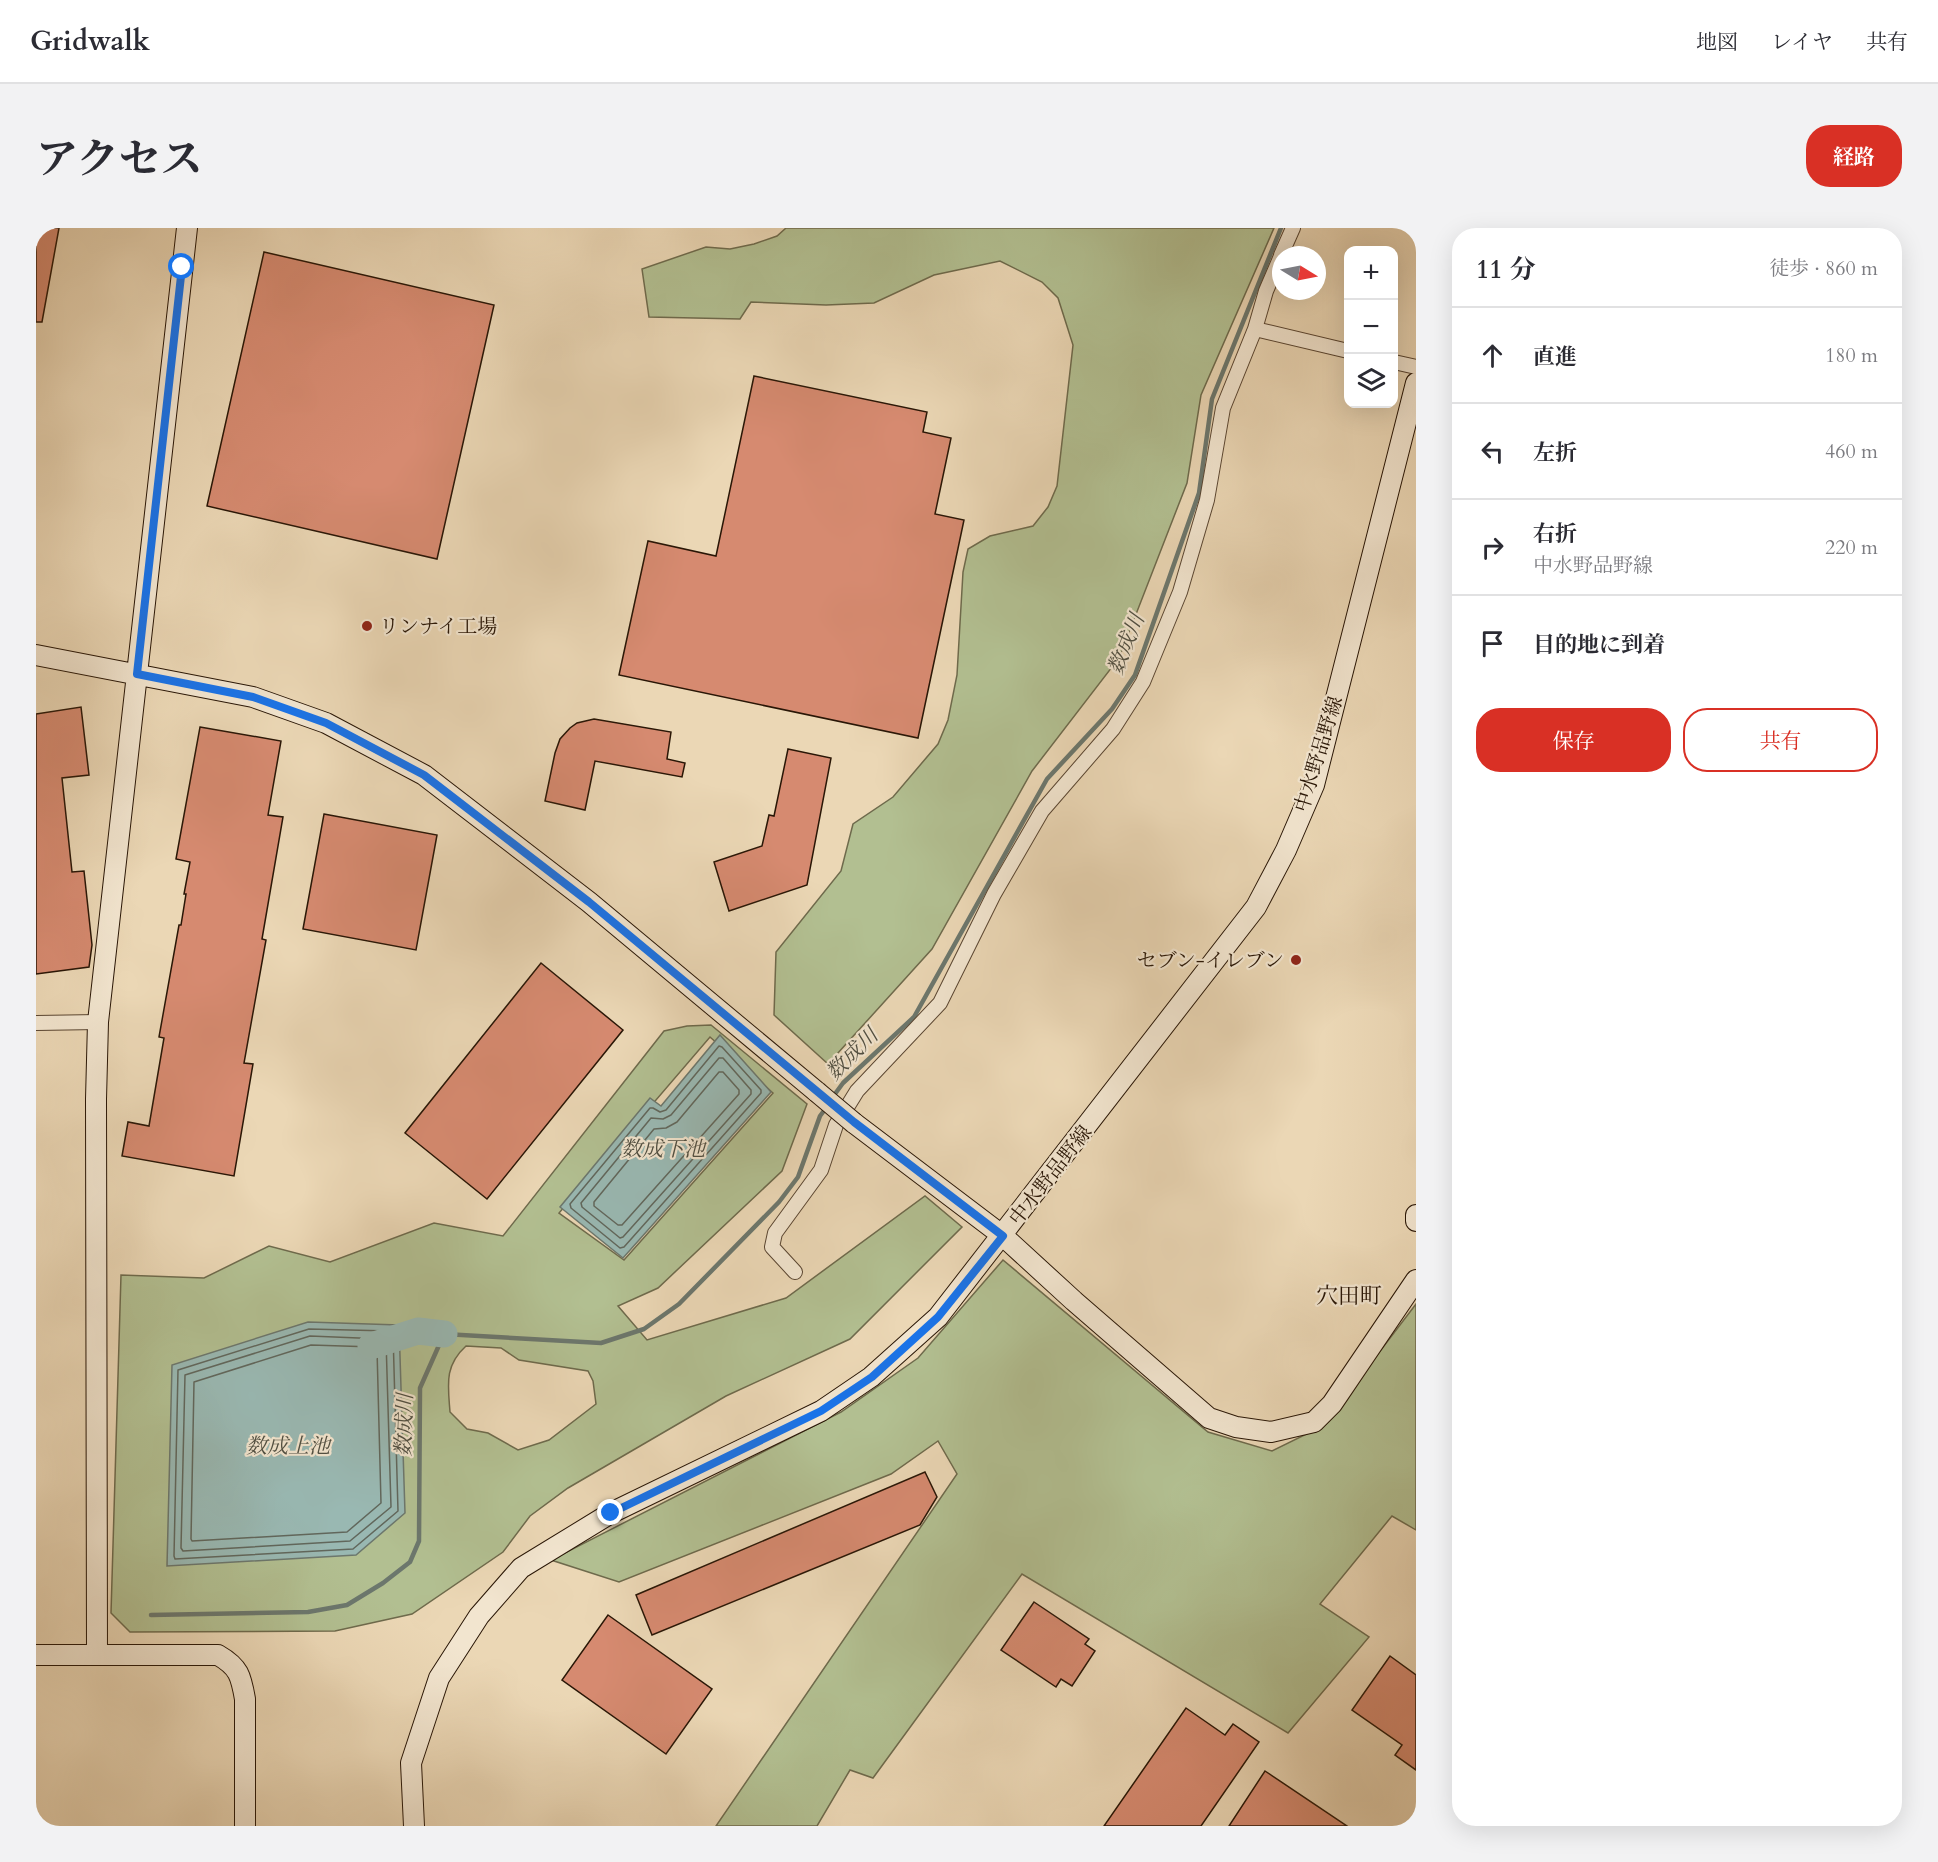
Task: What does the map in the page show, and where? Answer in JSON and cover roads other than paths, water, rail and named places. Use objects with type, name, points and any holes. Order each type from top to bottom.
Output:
[{"type":"street","points":[[97,1654],[96,1099],[98,1022],[187,228]]},
{"type":"street","points":[[1285,246],[1293,228]]},
{"type":"street","points":[[795,1272],[772,1247],[775,1233],[821,1170],[836,1125],[857,1091],[940,1003],[994,894],[1042,811],[1113,729],[1143,682],[1180,592],[1207,500],[1223,408],[1255,329],[1272,277]]},
{"type":"street","points":[[1255,329],[1344,350]]},
{"type":"street","points":[[1398,363],[1416,367]]},
{"type":"street","name":"中水野品野線","points":[[414,1826],[411,1763],[439,1678],[479,1616],[521,1568],[611,1513],[821,1411],[872,1377],[938,1317],[1256,907],[1286,850],[1314,785],[1416,383]]},
{"type":"street","points":[[36,656],[137,674],[264,701],[326,723],[424,775],[589,902],[854,1122],[1003,1236],[1209,1418],[1236,1427],[1271,1432],[1314,1422],[1332,1404],[1416,1280]]},
{"type":"street","points":[[36,1023],[98,1022]]},
{"type":"street","points":[[1416,1215],[1416,1221]]},
{"type":"street","points":[[36,1655],[218,1655],[232,1663],[242,1679],[244,1699],[245,1826]]},
{"type":"water","name":"数成下池","points":[[720,1035],[771,1092],[623,1258],[560,1207],[650,1098],[661,1106]]},
{"type":"water","name":"数成上池","points":[[308,1322],[399,1325],[405,1513],[356,1555],[167,1566],[172,1365]]},
{"type":"waterway","name":"数成川","points":[[832,1098],[843,1083],[914,1017],[1047,779],[1112,709],[1135,675],[1199,493],[1212,399],[1281,228]]},
{"type":"waterway","name":"数成川","points":[[151,1615],[308,1612],[347,1605],[383,1583],[410,1562],[419,1541],[420,1388],[444,1334],[601,1343],[644,1329],[679,1304],[779,1202],[798,1177],[820,1116],[826,1108]]},
{"type":"waterway","points":[[371,1346],[418,1331],[444,1334]]},
{"type":"place","name":"リンナイ工場","points":[[367,626]]},
{"type":"place","name":"セブン-イレブン","points":[[1296,960]]},
{"type":"district","name":"穴田町","points":[[1349,1295]]}]
